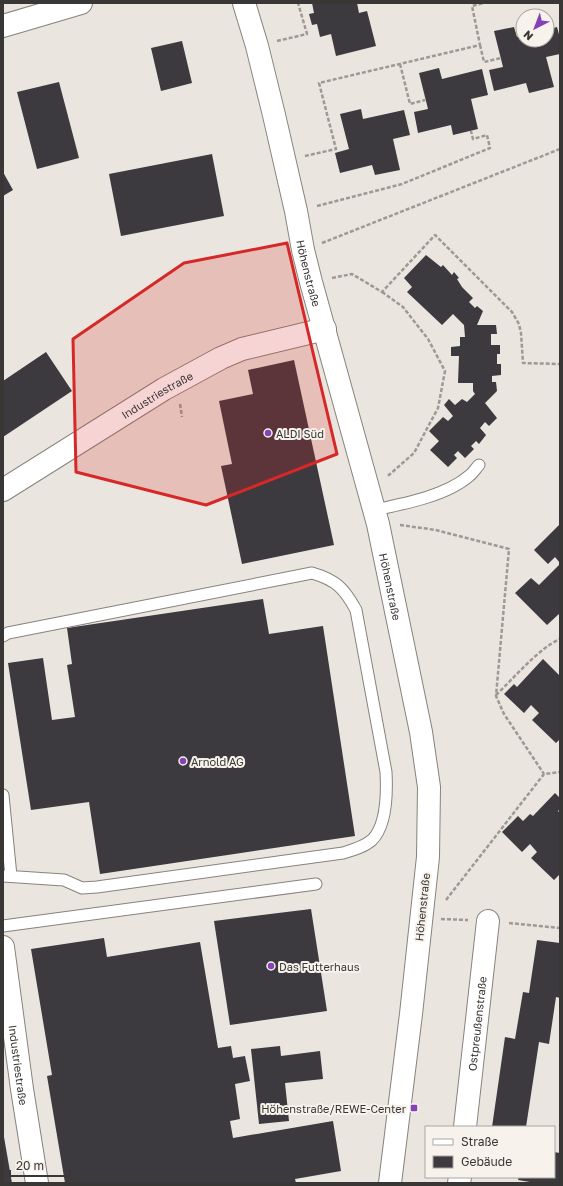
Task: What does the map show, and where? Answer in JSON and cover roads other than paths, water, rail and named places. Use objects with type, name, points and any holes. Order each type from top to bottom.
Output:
[{"type":"street","points":[[3,26],[81,3]]},
{"type":"street","name":"Höhenstraße","points":[[244,3],[284,160],[296,211],[303,250],[376,517],[421,732],[429,787],[428,857],[411,1014],[390,1183]]},
{"type":"street","name":"Industriestraße","points":[[3,490],[164,389],[221,358],[242,349],[325,330]]},
{"type":"street","name":"Ostpreußenstraße","points":[[465,1126],[488,921]]},
{"type":"street","name":"Industriestraße","points":[[3,947],[22,1089],[37,1183]]},
{"type":"lane","points":[[376,517],[451,488],[469,476],[479,464]]},
{"type":"lane","points":[[3,636],[16,631],[312,573],[326,577],[339,585],[348,595],[356,610],[386,772],[387,796],[381,821],[372,840],[360,848],[343,853],[82,888],[64,880],[7,876],[3,795]]},
{"type":"lane","points":[[3,926],[316,884]]},
{"type":"place","name":"ALDI Süd","points":[[268,433]]},
{"type":"place","name":"Arnold AG","points":[[183,761]]},
{"type":"place","name":"Das Futterhaus","points":[[271,966]]},
{"type":"place","name":"Höhenstraße/REWE-Center","points":[[414,1108]]}]
